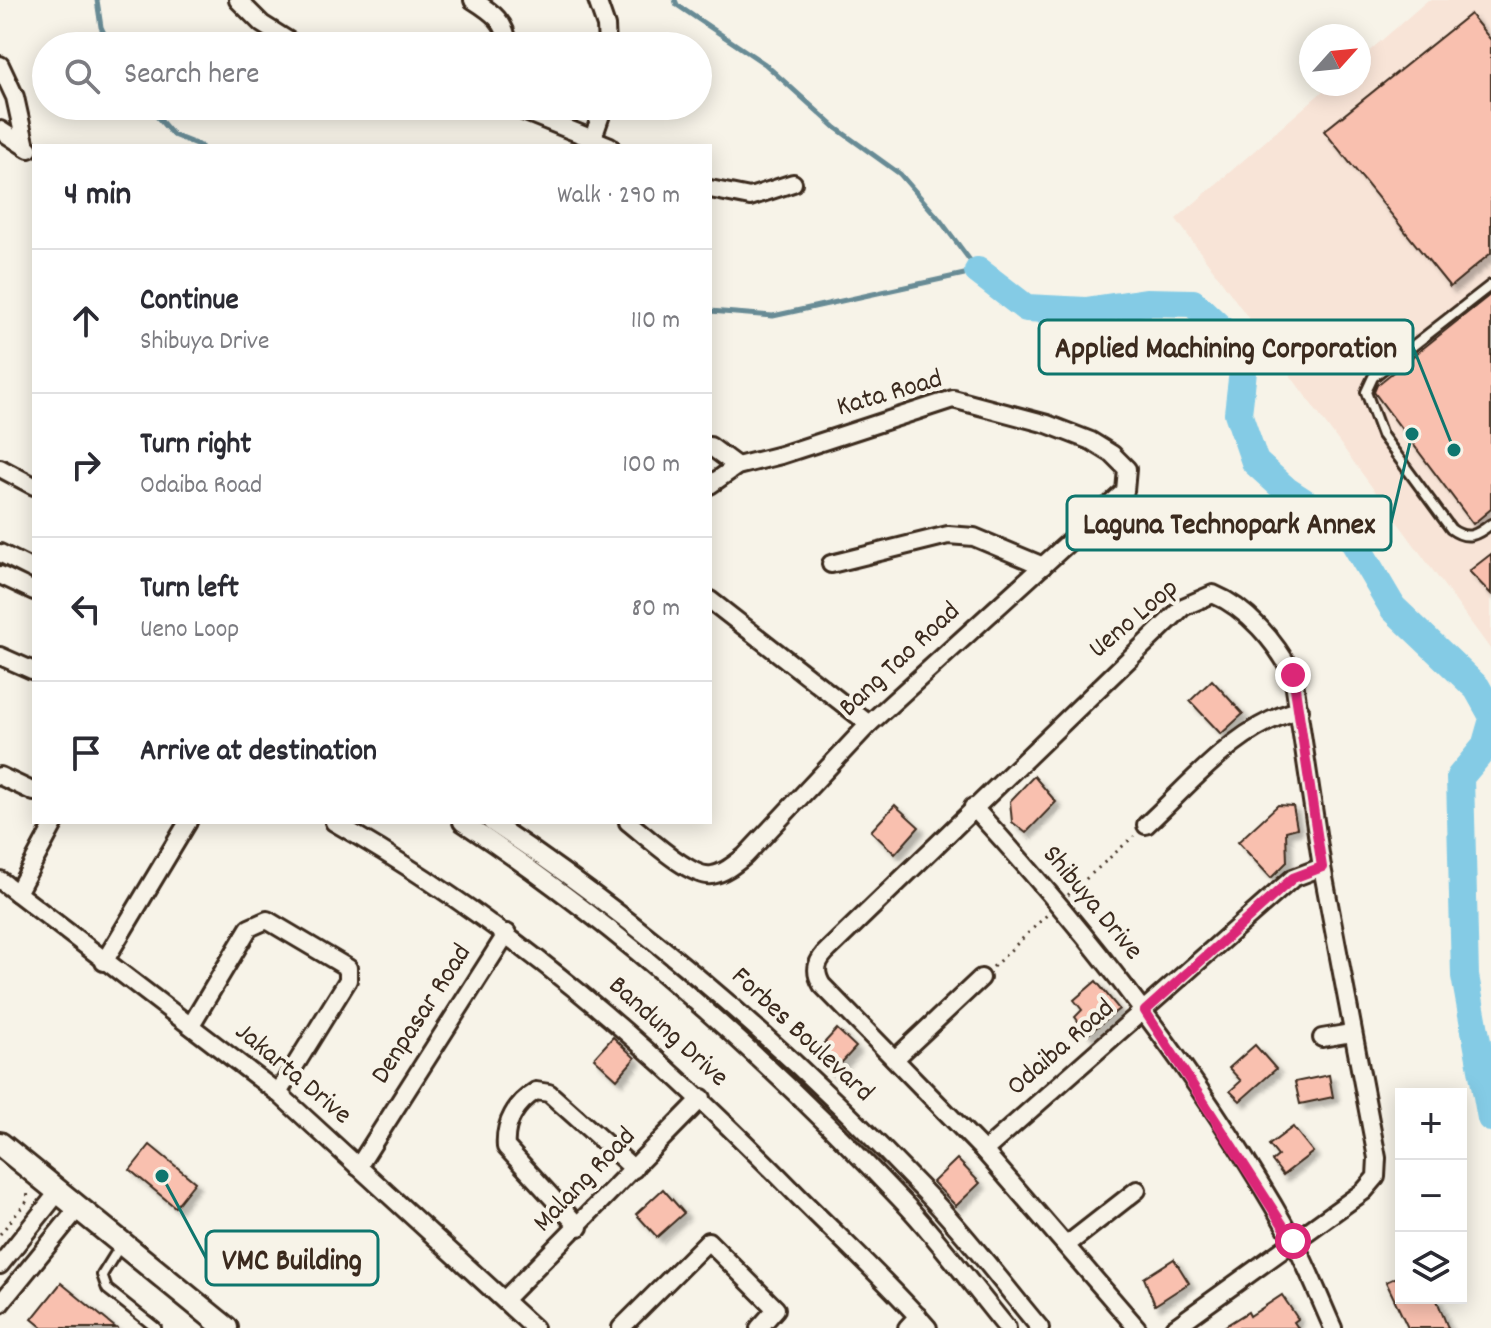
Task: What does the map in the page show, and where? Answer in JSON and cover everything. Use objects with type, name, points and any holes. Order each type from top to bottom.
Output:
[{"type":"main road","points":[[0,1144],[226,1328]]},
{"type":"street","points":[[473,0],[496,14],[506,32]]},
{"type":"street","points":[[597,0],[606,32]]},
{"type":"street","points":[[241,1],[262,24],[275,32]]},
{"type":"street","points":[[0,65],[15,97],[30,149]]},
{"type":"street","points":[[547,120],[606,144]]},
{"type":"street","points":[[593,138],[599,120]]},
{"type":"street","points":[[0,130],[30,149]]},
{"type":"street","points":[[712,189],[750,197],[793,183]]},
{"type":"street","name":"Kata Road","points":[[712,484],[737,466],[781,455],[953,399],[1047,424],[1091,441],[1127,469]]},
{"type":"street","points":[[712,447],[737,466]]},
{"type":"street","points":[[0,468],[32,485]]},
{"type":"street","name":"Bang Tao Road","points":[[631,824],[697,874],[712,875],[745,856],[869,724],[1125,491],[1127,469]]},
{"type":"street","points":[[831,564],[948,535],[974,537],[1043,566]]},
{"type":"street","points":[[0,553],[32,569]]},
{"type":"street","points":[[0,575],[32,590]]},
{"type":"street","name":"Ueno Loop","points":[[1137,1328],[1068,1244],[984,1151],[822,985],[816,968],[819,958],[1105,680],[1197,598],[1213,594],[1226,599],[1271,641],[1293,675],[1322,867],[1377,1158],[1376,1177],[1357,1196],[1174,1328]]},
{"type":"street","points":[[712,602],[869,724]]},
{"type":"street","points":[[0,656],[32,670]]},
{"type":"street","points":[[1146,825],[1234,744],[1268,719],[1300,710]]},
{"type":"street","points":[[0,776],[32,791]]},
{"type":"street","name":"Shibuya Drive","points":[[973,807],[1061,903],[1145,1011],[1293,1241],[1333,1328]]},
{"type":"street","points":[[17,893],[54,824]]},
{"type":"street","points":[[104,962],[187,824]]},
{"type":"street","name":"Bandung Drive","points":[[337,824],[507,933],[596,1002],[702,1098],[917,1324]]},
{"type":"street","name":"Forbes Boulevard","points":[[465,824],[529,866],[687,991],[908,1208],[1007,1328]]},
{"type":"street","name":"Forbes Boulevard","points":[[494,824],[704,982],[833,1099],[928,1195],[1040,1328]]},
{"type":"street","name":"Odaiba Road","points":[[984,1151],[1293,878],[1322,867]]},
{"type":"street","name":"Jakarta Drive","points":[[0,880],[278,1093],[534,1328]]},
{"type":"street","points":[[191,1025],[249,928],[257,921],[267,920],[348,968],[348,980],[278,1093]]},
{"type":"street","name":"Denpasar Road","points":[[358,1167],[507,933]]},
{"type":"street","points":[[895,1059],[981,978]]},
{"type":"street","points":[[1322,1038],[1351,1033]]},
{"type":"street","points":[[579,1227],[506,1147],[505,1137],[516,1105],[536,1091],[549,1093],[634,1169]]},
{"type":"street","name":"Malang Road","points":[[505,1299],[579,1227],[702,1098]]},
{"type":"street","points":[[1068,1244],[1137,1190]]},
{"type":"street","points":[[0,1265],[59,1191]]},
{"type":"street","points":[[0,1304],[79,1207]]},
{"type":"street","points":[[621,1328],[708,1241],[776,1309],[759,1328]]},
{"type":"lane","points":[[1491,285],[1373,377],[1366,392],[1382,435],[1451,529],[1460,536],[1470,537],[1491,524]]},
{"type":"lane","points":[[122,1242],[102,1275],[107,1289],[156,1328]]},
{"type":"path","points":[[0,1234],[28,1200],[27,1188]]},
{"type":"shaded area","points":[[1428,0],[1491,0],[1491,650],[1176,219],[1317,96],[1371,96],[1371,50]]},
{"type":"building","points":[[1470,14],[1491,40],[1491,253],[1450,287],[1324,131]]},
{"type":"building","points":[[1491,294],[1491,509],[1473,524],[1374,392],[1377,385]]},
{"type":"building","points":[[1491,554],[1491,594],[1469,571]]},
{"type":"building","points":[[1212,680],[1243,714],[1221,734],[1190,701]]},
{"type":"building","points":[[1034,776],[1056,802],[1026,833],[1012,822],[1010,801]]},
{"type":"building","points":[[895,805],[919,827],[895,854],[871,831]]},
{"type":"building","points":[[1278,805],[1293,806],[1297,828],[1286,831],[1287,862],[1271,878],[1238,842]]},
{"type":"building","points":[[1096,981],[1119,1009],[1088,1034],[1075,1017],[1082,1010],[1074,1000]]},
{"type":"building","points":[[837,1029],[856,1047],[832,1073],[813,1055]]},
{"type":"building","points":[[613,1037],[635,1058],[617,1079],[594,1058]]},
{"type":"building","points":[[1255,1045],[1276,1069],[1240,1101],[1230,1091],[1241,1081],[1229,1068]]},
{"type":"building","points":[[1329,1075],[1333,1097],[1300,1104],[1295,1082]]},
{"type":"building","points":[[1293,1127],[1313,1152],[1283,1175],[1272,1161],[1278,1156],[1269,1145]]},
{"type":"building","points":[[150,1145],[195,1182],[175,1207],[130,1170]]},
{"type":"building","points":[[957,1159],[980,1183],[956,1206],[933,1182]]},
{"type":"building","points":[[663,1189],[684,1213],[657,1237],[636,1214]]},
{"type":"building","points":[[1174,1259],[1189,1283],[1155,1305],[1144,1278]]},
{"type":"building","points":[[1395,1278],[1395,1301],[1386,1282]]},
{"type":"building","points":[[61,1283],[116,1328],[43,1328],[32,1319]]},
{"type":"building","points":[[1282,1295],[1298,1319],[1294,1322],[1298,1328],[1222,1328],[1248,1312],[1250,1316]]},
{"type":"building","points":[[1397,1304],[1438,1304],[1448,1328],[1408,1328]]},
{"type":"waterway","points":[[97,0],[103,32]]},
{"type":"waterway","points":[[675,0],[677,5],[765,64],[836,128],[900,174],[978,271],[773,316],[712,311]]},
{"type":"waterway","points":[[160,120],[173,135],[196,144]]},
{"type":"waterway","points":[[978,271],[1026,308],[1086,311],[1146,302],[1193,303],[1223,331],[1243,371],[1238,413],[1255,462],[1287,491],[1347,530],[1393,608],[1477,688],[1491,713]]},
{"type":"waterway","points":[[1491,726],[1485,747],[1460,777],[1465,976],[1491,1118]]},
{"type":"place","name":"Laguna Technopark Annex","points":[[1412,434]]},
{"type":"place","name":"Applied Machining Corporation","points":[[1454,450]]},
{"type":"place","name":"VMC Building","points":[[162,1176]]},
{"type":"route","points":[[1293,675],[1322,867],[1293,878],[1145,1011],[1293,1241]]}]
